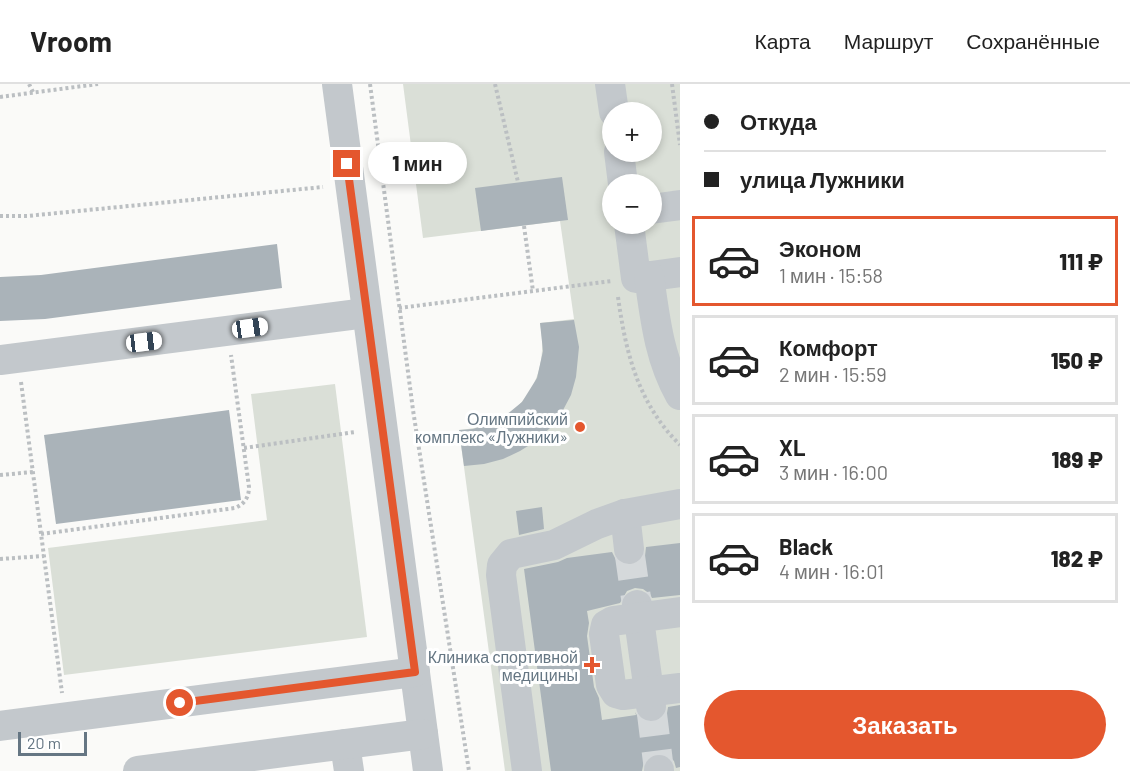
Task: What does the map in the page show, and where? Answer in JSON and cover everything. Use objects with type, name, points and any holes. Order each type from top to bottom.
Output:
[{"type":"street","points":[[337,84],[428,771]]},
{"type":"street","points":[[610,84],[613,102]]},
{"type":"street","points":[[662,207],[680,205]]},
{"type":"street","points":[[629,234],[636,278],[680,272]]},
{"type":"street","points":[[649,276],[664,360],[680,395]]},
{"type":"street","points":[[9,360],[366,313]]},
{"type":"street","points":[[527,771],[501,575],[502,565],[512,554],[554,545],[597,524],[625,514],[680,504]]},
{"type":"street","points":[[625,514],[629,549]]},
{"type":"street","points":[[680,612],[638,611],[650,699],[680,688]]},
{"type":"street","points":[[0,726],[415,672]]},
{"type":"street","points":[[138,771],[347,757],[423,734]]},
{"type":"path","points":[[29,84],[33,92]]},
{"type":"path","points":[[0,97],[98,84]]},
{"type":"path","points":[[370,84],[439,586],[469,771]]},
{"type":"path","points":[[495,84],[518,182]]},
{"type":"path","points":[[672,84],[680,145]]},
{"type":"path","points":[[0,216],[27,216],[323,187]]},
{"type":"path","points":[[524,226],[533,291]]},
{"type":"path","points":[[366,313],[615,280],[630,364],[655,414],[680,445]]},
{"type":"path","points":[[41,534],[241,506],[249,494],[228,331]]},
{"type":"path","points":[[9,360],[33,472],[65,718]]},
{"type":"path","points":[[244,448],[355,432]]},
{"type":"path","points":[[0,475],[33,472]]},
{"type":"path","points":[[0,559],[44,556]]},
{"type":"shaded area","name":"Олимпийский комплекс «Лужники»","points":[[403,84],[680,84],[680,771],[505,771],[459,430],[480,427],[499,420],[514,410],[526,397],[535,381],[542,344],[540,323],[574,319],[560,221],[423,238]]},
{"type":"shaded area","points":[[335,384],[367,637],[64,675],[48,548],[267,520],[251,394]]},
{"type":"building","points":[[562,177],[568,220],[481,231],[475,188]]},
{"type":"building","points":[[277,244],[282,288],[45,319],[0,321],[0,277],[41,275]]},
{"type":"building","points":[[574,320],[579,347],[576,377],[571,395],[550,428],[536,441],[503,459],[464,466],[459,430],[473,429],[500,420],[522,402],[537,378],[543,351],[540,323]]},
{"type":"building","points":[[229,410],[241,500],[56,524],[44,435]]},
{"type":"building","points":[[542,507],[544,529],[519,535],[516,511]]},
{"type":"building","points":[[680,543],[680,595],[652,598],[643,589],[635,588],[627,591],[620,603],[587,611],[589,623],[587,636],[594,687],[599,698],[602,720],[636,715],[635,712],[644,722],[654,723],[662,719],[668,707],[680,705],[680,767],[676,768],[674,761],[668,755],[658,753],[650,755],[644,761],[642,771],[551,771],[524,569],[567,558],[612,552],[622,565],[632,566],[645,556],[646,547]]},
{"type":"tunnel","points":[[629,549],[637,605]]},
{"type":"tunnel","points":[[651,706],[659,770]]},
{"type":"place","name":"Олимпийский комплекс «Лужники»","points":[[580,427]]},
{"type":"place","name":"Клиника спортивной медицины","points":[[592,665]]},
{"type":"route","points":[[180,703],[415,672],[347,164]]}]
